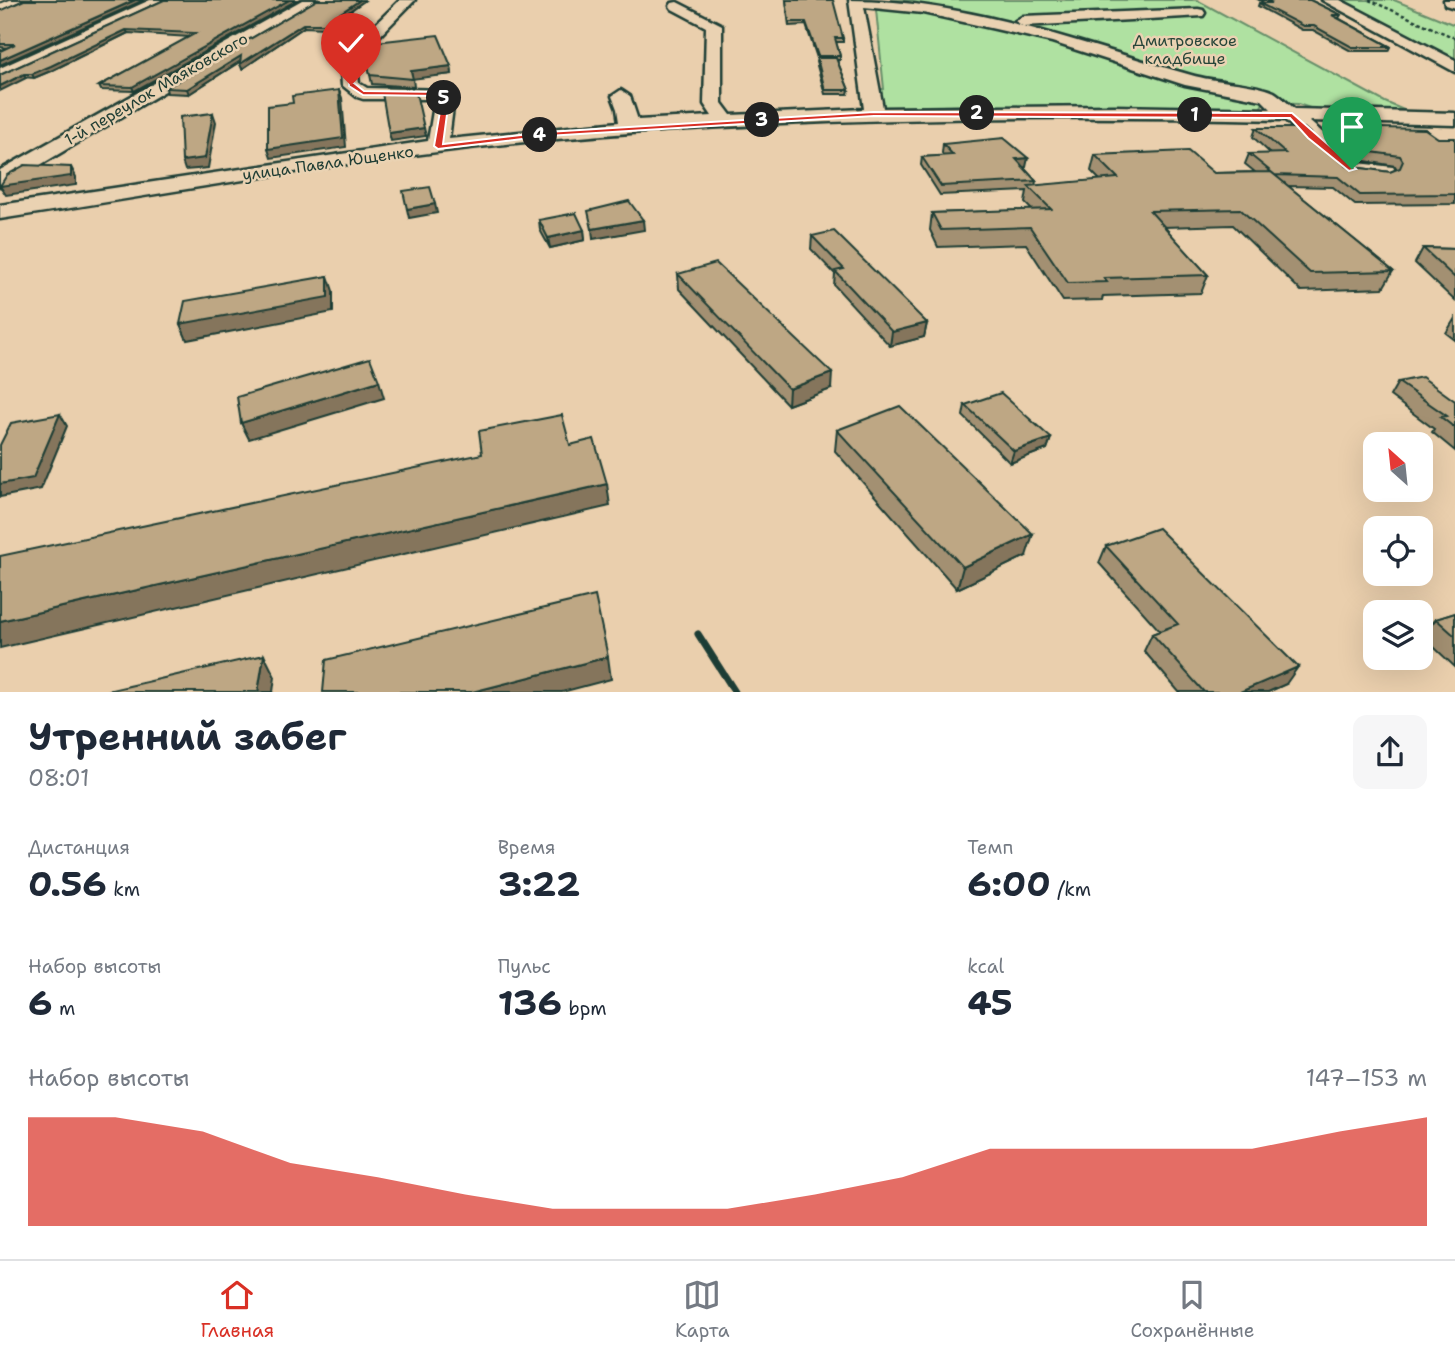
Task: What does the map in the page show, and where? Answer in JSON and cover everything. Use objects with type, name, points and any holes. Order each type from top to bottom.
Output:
[{"type":"street","points":[[0,9],[23,0]]},
{"type":"street","points":[[0,74],[162,0]]},
{"type":"street","name":"1-й переулок Маяковского","points":[[0,179],[312,0]]},
{"type":"street","points":[[408,0],[348,59],[351,85],[363,93],[441,94],[446,100],[438,146]]},
{"type":"street","points":[[1329,0],[1446,58],[1455,67]]},
{"type":"street","points":[[874,114],[857,1],[923,9],[995,24],[1057,39],[1191,81],[1268,96],[1352,169],[1385,172]]},
{"type":"street","points":[[677,6],[714,25],[713,104],[726,121]]},
{"type":"street","points":[[995,24],[1198,13]]},
{"type":"street","points":[[621,96],[629,128]]},
{"type":"street","name":"улица Павла Ющенко","points":[[0,212],[438,146],[469,134],[874,114],[1455,119]]},
{"type":"path","points":[[1369,0],[1455,38]]},
{"type":"green space","name":"Дмитровское кладбище","points":[[875,0],[1197,0],[1385,102],[1413,114],[1319,111],[1298,104],[1263,103],[1260,109],[1252,111],[996,108],[966,105],[885,107],[879,103],[874,89],[884,89]]},
{"type":"green space","points":[[1330,0],[1394,0],[1455,25],[1455,63]]},
{"type":"building","points":[[24,0],[135,0],[0,60],[0,51],[15,44],[0,44],[0,11]]},
{"type":"building","points":[[164,0],[289,0],[132,87],[99,86],[196,33],[126,30],[51,66],[32,74],[24,74],[0,86],[0,75]]},
{"type":"building","points":[[317,0],[360,0],[324,24],[303,24],[240,64],[241,56],[187,89],[166,88]]},
{"type":"building","points":[[786,0],[833,0],[843,38],[835,38],[840,56],[818,56],[806,22],[789,22]]},
{"type":"building","points":[[1266,0],[1310,0],[1341,15],[1332,15],[1391,47],[1352,47],[1314,26],[1303,26],[1259,3],[1272,3]]},
{"type":"building","points":[[438,35],[451,66],[411,71],[413,79],[370,75],[364,46],[367,43]]},
{"type":"building","points":[[817,58],[836,58],[849,90],[825,90]]},
{"type":"building","points":[[339,90],[343,138],[268,149],[268,106],[293,103],[292,96]]},
{"type":"building","points":[[382,93],[416,93],[424,128],[389,133]]},
{"type":"building","points":[[213,113],[205,158],[182,161],[180,117]]},
{"type":"building","points":[[1335,127],[1425,129],[1438,138],[1455,138],[1455,194],[1360,195],[1338,177],[1275,175],[1249,154],[1285,153],[1256,128],[1304,128],[1347,166],[1390,172],[1400,168],[1403,161],[1400,156],[1364,151]]},
{"type":"building","points":[[1004,138],[1028,158],[1016,159],[1036,181],[941,186],[922,157],[953,155],[943,144]]},
{"type":"building","points":[[1188,151],[1214,173],[1271,172],[1393,271],[1310,273],[1240,209],[1150,211],[1208,275],[1104,278],[1107,282],[1068,283],[1030,227],[941,230],[932,213],[1051,209],[1028,186],[1118,178],[1095,155]]},
{"type":"building","points":[[25,165],[71,167],[71,176],[0,186],[7,175]]},
{"type":"building","points":[[430,187],[435,204],[407,209],[403,191]]},
{"type":"building","points":[[629,201],[643,220],[592,229],[588,211]]},
{"type":"building","points":[[576,213],[584,230],[548,238],[539,220]]},
{"type":"building","points":[[834,231],[927,323],[892,332],[835,271],[844,269],[812,236]]},
{"type":"building","points":[[1423,248],[1455,249],[1455,278]]},
{"type":"building","points":[[716,263],[832,373],[789,389],[678,274]]},
{"type":"building","points":[[328,276],[328,297],[180,324],[185,301]]},
{"type":"building","points":[[370,358],[379,381],[241,423],[237,397]]},
{"type":"building","points":[[1422,377],[1455,401],[1455,428],[1441,417],[1447,416],[1398,382]]},
{"type":"building","points":[[1001,393],[1051,438],[1014,451],[965,405]]},
{"type":"building","points":[[900,406],[1033,534],[963,567],[837,430]]},
{"type":"building","points":[[60,414],[33,478],[0,484],[0,445],[11,423]]},
{"type":"building","points":[[562,415],[570,445],[594,439],[607,484],[0,621],[0,556],[482,454],[479,431]]},
{"type":"building","points":[[1158,528],[1298,667],[1240,692],[1204,692],[1152,634],[1178,624],[1106,546]]},
{"type":"building","points":[[595,596],[608,657],[472,692],[323,692],[326,660]]},
{"type":"building","points":[[1455,613],[1455,636],[1436,619]]},
{"type":"building","points":[[264,655],[258,692],[103,692]]},
{"type":"railway","points":[[698,634],[735,692]]},
{"type":"route","points":[[351,85],[363,93],[441,94],[446,100],[438,146],[547,134],[874,114],[1292,116],[1311,136],[1352,169]]}]
